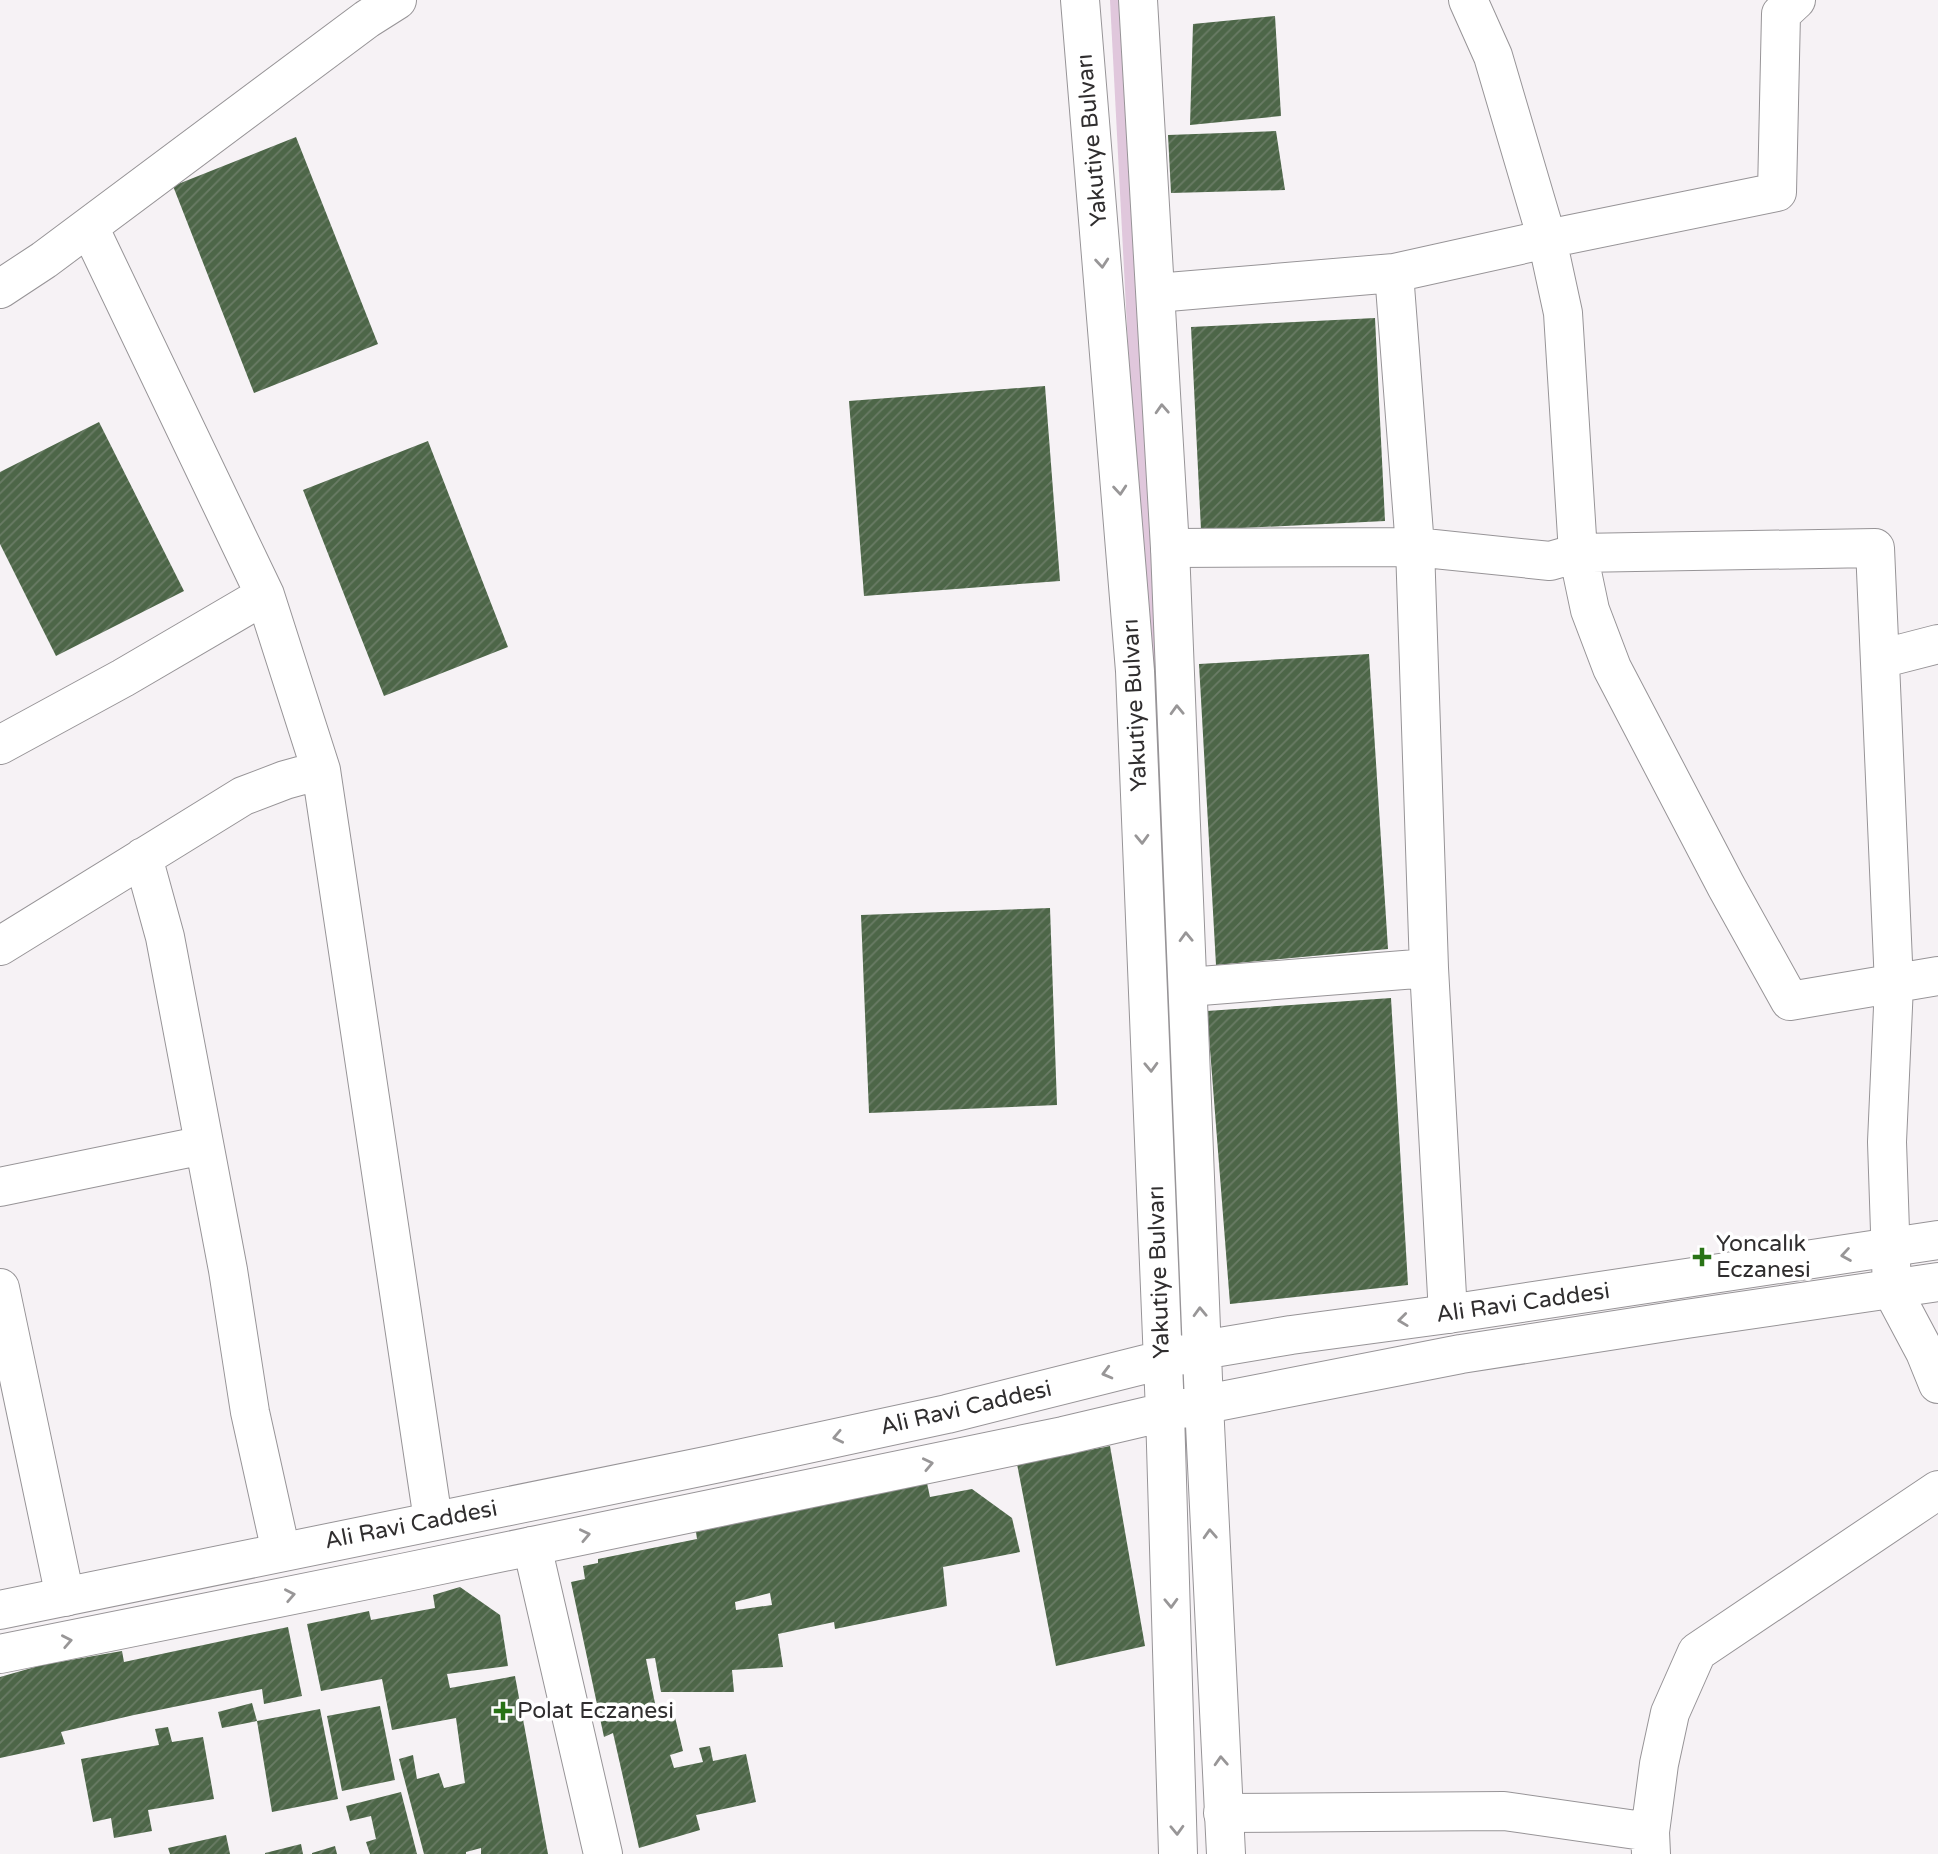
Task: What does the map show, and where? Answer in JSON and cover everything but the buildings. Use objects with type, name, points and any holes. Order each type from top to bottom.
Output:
[{"type":"street","points":[[0,289],[44,260],[356,27],[397,0]]},
{"type":"street","name":"Yakutiye Bulvarı","points":[[1080,0],[1135,671],[1165,1412],[1178,1854]]},
{"type":"street","name":"Yakutiye Bulvarı","points":[[1138,0],[1170,548],[1204,1404],[1226,1854]]},
{"type":"street","points":[[1468,0],[1493,56],[1547,239],[1563,313],[1578,553],[1590,610],[1612,668],[1726,886],[1790,1001],[1938,976]]},
{"type":"street","points":[[1156,293],[1394,273],[1777,191],[1781,14],[1796,0]]},
{"type":"street","points":[[89,227],[265,595],[321,770],[433,1520]]},
{"type":"street","points":[[1394,273],[1415,547],[1429,968],[1448,1314]]},
{"type":"street","points":[[1170,548],[1415,547],[1550,561],[1578,553],[1875,548],[1894,985],[1887,1142],[1892,1290],[1925,1352],[1938,1384]]},
{"type":"street","points":[[0,745],[123,678],[265,595]]},
{"type":"street","points":[[1880,659],[1938,643]]},
{"type":"street","points":[[0,946],[243,796],[321,770]]},
{"type":"street","points":[[143,857],[164,937],[228,1270],[250,1412],[281,1552]]},
{"type":"street","points":[[1188,987],[1429,968]]},
{"type":"street","points":[[0,1187],[204,1145]]},
{"type":"street","name":"Ali Ravi Caddesi","points":[[0,1610],[906,1423],[1202,1350],[1280,1336],[1448,1314],[1938,1241]]},
{"type":"street","name":"Ali Ravi Caddesi","points":[[0,1654],[1063,1436],[1165,1412],[1461,1354],[1938,1282]]},
{"type":"street","points":[[0,1288],[65,1597]]},
{"type":"street","points":[[1223,1813],[1504,1811],[1651,1843],[1659,1764],[1670,1713],[1698,1652],[1938,1490]]},
{"type":"street","points":[[532,1546],[603,1854]]},
{"type":"shaded area","points":[[1110,0],[1126,0],[1189,1323],[1179,1328]]},
{"type":"place","name":"Yoncalık Eczanesi","points":[[1702,1257]]},
{"type":"place","name":"Polat Eczanesi","points":[[503,1711]]}]
